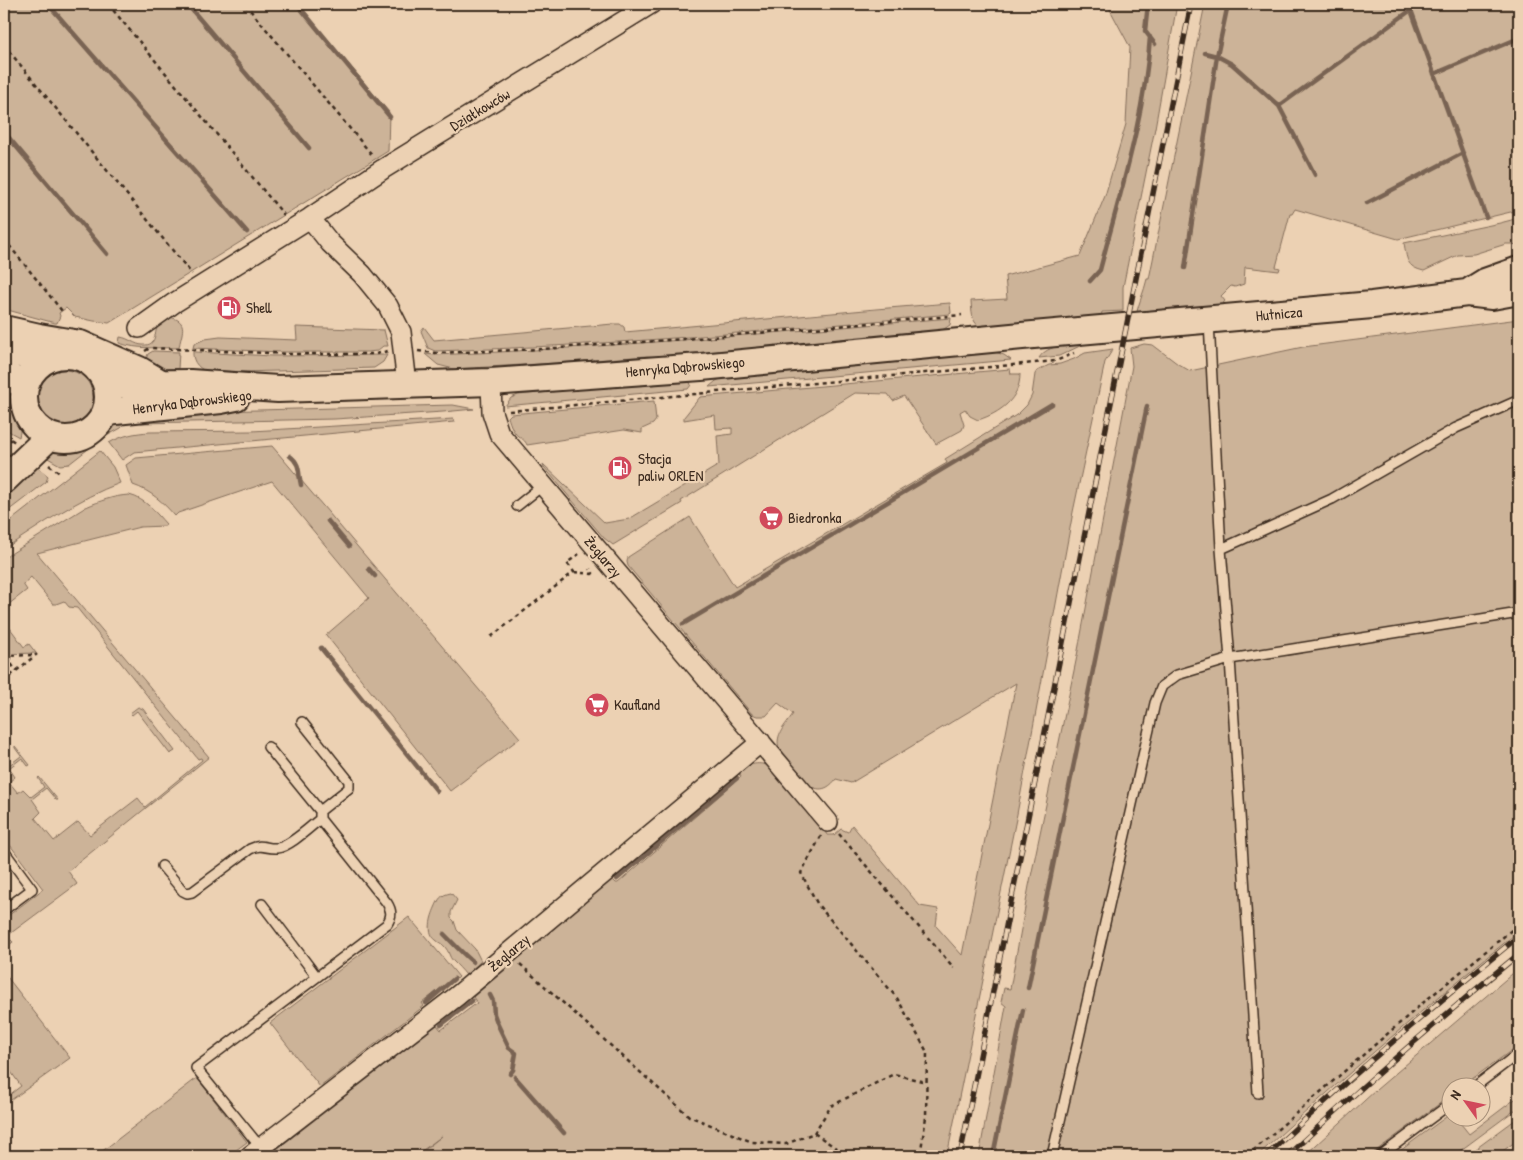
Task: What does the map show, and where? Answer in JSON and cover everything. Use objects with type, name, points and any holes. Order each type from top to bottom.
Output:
[{"type":"main road","name":"Hutnicza","points":[[1467,293],[1485,282],[1519,270]]},
{"type":"main road","name":"Hutnicza","points":[[1085,341],[1208,319],[1372,306],[1467,293],[1492,296],[1519,290]]},
{"type":"main road","points":[[4,329],[40,338],[80,344],[139,370],[161,384]]},
{"type":"main road","name":"Henryka Dąbrowskiego","points":[[106,384],[190,383],[278,389],[491,382],[1085,341]]},
{"type":"main road","points":[[4,345],[40,363]]},
{"type":"main road","points":[[7,477],[33,454],[33,434],[24,406],[23,396],[14,380],[28,378],[40,363],[61,355],[78,357],[93,365],[101,373],[106,384],[108,403],[106,412],[96,426],[83,436],[66,440],[33,434]]},
{"type":"main road","name":"Henryka Dąbrowskiego","points":[[106,412],[221,400],[278,389]]},
{"type":"street","name":"Działkowców","points":[[139,328],[174,303],[302,223],[383,169],[651,4]]},
{"type":"street","points":[[302,223],[330,243],[362,274],[388,306],[401,332],[407,385]]},
{"type":"street","name":"Żeglarzy","points":[[491,382],[492,412],[499,433],[828,822]]},
{"type":"street","name":"Żeglarzy","points":[[255,1152],[509,954],[761,742]]},
{"type":"lane","points":[[1208,319],[1221,550],[1230,659],[1258,1093]]},
{"type":"lane","points":[[1221,550],[1332,499],[1456,428],[1519,400]]},
{"type":"lane","points":[[518,506],[542,486]]},
{"type":"lane","points":[[1052,1156],[1155,703],[1162,686],[1177,675],[1230,659],[1519,613]]},
{"type":"lane","points":[[162,866],[183,891],[192,892],[250,849],[257,846],[281,847],[349,788],[350,781],[302,722]]},
{"type":"lane","points":[[255,1152],[196,1068],[387,924],[391,918],[392,910],[268,747]]},
{"type":"lane","points":[[4,851],[32,889],[4,910]]},
{"type":"lane","points":[[262,904],[317,977]]},
{"type":"lane","points":[[1486,1078],[1519,1053]]},
{"type":"lane","points":[[1380,1156],[1440,1111]]},
{"type":"path","points":[[108,4],[302,223]]},
{"type":"path","points":[[245,4],[383,169]]},
{"type":"path","points":[[4,45],[202,286]]},
{"type":"path","points":[[4,239],[62,311]]},
{"type":"path","points":[[142,352],[150,348],[291,354],[376,354],[386,350],[436,353],[543,349],[712,337],[962,314]]},
{"type":"path","points":[[504,411],[1056,361],[1085,341]]},
{"type":"path","points":[[4,435],[33,434]]},
{"type":"path","points":[[574,572],[567,563],[579,553],[584,560]]},
{"type":"path","points":[[491,637],[574,572],[592,574],[589,566]]},
{"type":"path","points":[[4,656],[36,655],[4,680]]},
{"type":"path","points":[[10,656],[16,671]]},
{"type":"path","points":[[920,1156],[926,1117],[927,1052],[897,998],[818,905],[801,873],[828,822],[954,968]]},
{"type":"path","points":[[1247,1156],[1424,1002],[1519,924]]},
{"type":"path","points":[[509,954],[689,1116],[752,1142],[786,1144],[814,1133],[831,1106],[894,1074],[926,1082]]},
{"type":"path","points":[[814,1133],[848,1156]]},
{"type":"shaded area","points":[[4,4],[298,4],[389,112],[388,151],[109,323],[75,317],[66,308],[59,313],[60,316],[57,323],[4,309]]},
{"type":"shaded area","points":[[1107,4],[1177,4],[1155,128],[1123,287],[1123,311],[1102,312],[1101,318],[980,327],[973,319],[971,301],[1007,299],[1005,276],[1080,256],[1105,196],[1126,124],[1130,47]]},
{"type":"shaded area","points":[[1205,4],[1519,4],[1519,210],[1398,239],[1295,209],[1290,214],[1276,267],[1280,268],[1279,271],[1245,267],[1244,284],[1235,287],[1231,286],[1221,296],[1225,301],[1220,307],[1136,315],[1147,279],[1149,279]]},
{"type":"shaded area","points":[[1519,218],[1519,246],[1506,244],[1474,254],[1458,255],[1424,271],[1408,262],[1404,243]]},
{"type":"shaded area","points":[[950,303],[950,314],[757,331],[499,349],[435,351],[428,348],[421,331],[424,327],[434,340],[613,324],[620,324],[624,327],[625,332]]},
{"type":"shaded area","points":[[169,317],[180,321],[183,328],[179,348],[141,347],[119,343],[120,337],[140,345],[148,345],[153,341],[159,324]]},
{"type":"shaded area","points":[[951,318],[950,325],[941,331],[679,358],[647,356],[454,369],[438,365],[425,354],[500,352],[628,344]]},
{"type":"shaded area","points":[[1519,319],[1519,931],[1386,1041],[1257,1156],[979,1156],[1006,1006],[1001,1002],[1004,988],[1010,989],[1029,886],[1076,661],[1132,366],[1130,348],[1144,344],[1153,345],[1190,371],[1303,347]]},
{"type":"shaded area","points":[[296,327],[384,330],[388,346],[383,346],[377,351],[368,352],[281,352],[193,348],[194,344],[205,339],[220,337],[297,340]]},
{"type":"shaded area","points":[[1084,344],[1059,356],[1039,358],[1043,353],[1053,348]]},
{"type":"shaded area","points":[[1113,349],[1105,362],[1073,512],[1017,814],[947,1156],[417,1156],[442,1136],[415,1156],[268,1156],[437,1025],[441,1030],[477,1003],[473,997],[612,879],[618,883],[741,777],[738,772],[750,765],[763,764],[772,768],[820,823],[827,835],[834,835],[841,829],[848,832],[852,825],[920,906],[938,909],[936,926],[962,955],[1016,683],[851,783],[836,779],[828,787],[820,789],[812,787],[797,774],[779,749],[778,739],[780,734],[793,714],[778,703],[766,716],[752,714],[628,566],[628,557],[690,517],[735,587],[947,463],[945,459],[1018,414],[1027,405],[1032,395],[1037,371],[1049,365],[1060,364],[1074,359],[1085,353]]},
{"type":"shaded area","points":[[153,351],[179,352],[178,369],[154,369],[143,366],[148,354]]},
{"type":"shaded area","points":[[193,351],[272,356],[387,355],[383,362],[374,368],[211,373],[203,370],[195,362]]},
{"type":"shaded area","points":[[995,352],[1011,360],[709,387],[716,381],[728,376]]},
{"type":"shaded area","points":[[1010,369],[1011,374],[1020,374],[1017,391],[1013,398],[1001,409],[978,420],[970,416],[965,409],[960,412],[964,425],[962,430],[936,444],[904,396],[893,401],[888,394],[855,393],[613,545],[604,538],[543,464],[605,523],[629,519],[719,465],[717,436],[732,434],[732,428],[716,429],[715,415],[684,420],[684,417],[700,397]]},
{"type":"shaded area","points":[[59,370],[71,370],[81,374],[89,382],[93,398],[89,414],[81,422],[71,426],[59,426],[49,422],[41,414],[37,404],[37,392],[41,382],[49,374]]},
{"type":"shaded area","points":[[4,378],[18,400],[20,416],[19,437],[10,432],[4,425]]},
{"type":"shaded area","points":[[686,379],[691,385],[688,389],[505,406],[511,398],[518,395]]},
{"type":"shaded area","points":[[654,401],[656,420],[653,424],[642,429],[642,433],[624,430],[527,445],[515,432],[508,417],[511,414]]},
{"type":"shaded area","points":[[453,405],[474,409],[335,419],[141,423],[141,413]]},
{"type":"shaded area","points":[[453,419],[454,422],[134,452],[122,460],[109,443],[129,435],[150,432],[252,431]]},
{"type":"shaded area","points":[[106,423],[126,423],[121,428],[101,439],[69,464],[60,465],[39,453],[52,446],[83,441],[98,432]]},
{"type":"shaded area","points":[[272,446],[520,738],[450,791],[326,635],[369,598],[272,481],[178,513],[175,516],[156,498],[145,490],[133,485],[126,465],[136,458]]},
{"type":"shaded area","points":[[100,451],[113,467],[120,483],[75,504],[4,549],[4,526]]},
{"type":"shaded area","points":[[36,466],[48,476],[46,482],[4,514],[4,498]]},
{"type":"shaded area","points":[[129,495],[150,506],[166,524],[165,526],[140,527],[37,553],[209,757],[68,871],[77,884],[7,936],[13,942],[9,945],[4,938],[4,919],[43,889],[4,837],[4,769],[21,756],[15,746],[30,765],[28,766],[22,758],[9,768],[15,777],[9,782],[18,793],[23,789],[31,797],[44,787],[39,777],[58,800],[46,788],[32,799],[41,812],[35,818],[54,841],[78,822],[90,835],[138,798],[145,807],[202,760],[201,758],[198,759],[77,608],[69,607],[64,601],[53,604],[31,577],[23,584],[27,590],[4,608],[4,558],[86,507],[107,499]]},
{"type":"shaded area","points":[[4,620],[24,647],[29,644],[36,653],[4,654]]},
{"type":"shaded area","points":[[138,707],[143,709],[175,751],[170,754],[137,711],[132,715],[130,713]]},
{"type":"shaded area","points":[[451,893],[457,900],[451,912],[451,918],[457,930],[475,949],[481,961],[466,975],[444,946],[433,937],[430,929],[432,916],[439,900],[442,896]]},
{"type":"shaded area","points":[[409,917],[459,977],[457,979],[455,977],[422,1003],[424,1006],[320,1087],[270,1023]]},
{"type":"shaded area","points":[[1519,968],[1519,1045],[1473,1078],[1440,1078],[1440,1103],[1369,1156],[1304,1156],[1376,1090]]},
{"type":"shaded area","points":[[4,973],[70,1058],[4,1105],[4,1099],[21,1086],[4,1062]]},
{"type":"shaded area","points":[[197,1078],[247,1142],[228,1156],[96,1156]]},
{"type":"shaded area","points":[[1519,1096],[1519,1107],[1453,1156],[1393,1156],[1440,1121],[1440,1128],[1464,1128],[1469,1134],[1477,1128],[1490,1128],[1490,1118]]},
{"type":"shaded area","points":[[1519,1117],[1519,1139],[1496,1156],[1466,1156]]},
{"type":"waterway","points":[[48,4],[247,232]]},
{"type":"waterway","points":[[187,4],[309,148]]},
{"type":"waterway","points":[[297,4],[390,117]]},
{"type":"waterway","points":[[1148,4],[1145,31],[1155,44]]},
{"type":"waterway","points":[[1228,4],[1217,56],[1232,64],[1279,106],[1315,175]]},
{"type":"waterway","points":[[1279,106],[1411,10],[1486,217]]},
{"type":"waterway","points":[[1090,281],[1100,270],[1131,154],[1143,96],[1150,37]]},
{"type":"waterway","points":[[1434,74],[1519,38]]},
{"type":"waterway","points":[[1185,268],[1217,56],[1205,53]]},
{"type":"waterway","points":[[4,132],[107,254]]},
{"type":"waterway","points":[[1367,203],[1463,153]]},
{"type":"waterway","points":[[683,624],[1052,404]]},
{"type":"waterway","points":[[1028,988],[1147,406]]},
{"type":"waterway","points":[[290,456],[298,466],[301,485]]},
{"type":"waterway","points":[[328,521],[349,546]]},
{"type":"waterway","points":[[369,569],[375,576]]},
{"type":"waterway","points":[[321,648],[437,791]]},
{"type":"waterway","points":[[617,879],[737,778]]},
{"type":"waterway","points":[[444,934],[473,962]]},
{"type":"waterway","points":[[426,1003],[454,979]]},
{"type":"waterway","points":[[490,995],[498,1025],[509,1048],[516,1053],[513,1070],[510,1074]]},
{"type":"waterway","points":[[441,1025],[472,1001]]},
{"type":"waterway","points":[[993,1156],[1023,1010]]},
{"type":"waterway","points":[[515,1077],[564,1133]]},
{"type":"railway","points":[[960,1156],[1191,4]]},
{"type":"railway","points":[[1266,1156],[1390,1044],[1519,936]]},
{"type":"railway","points":[[1287,1156],[1401,1053],[1519,954]]},
{"type":"place","name":"Shell","points":[[229,308]]},
{"type":"place","name":"Stacja paliw ORLEN","points":[[620,468]]},
{"type":"place","name":"Biedronka","points":[[771,518]]},
{"type":"place","name":"Kaufland","points":[[597,705]]}]
